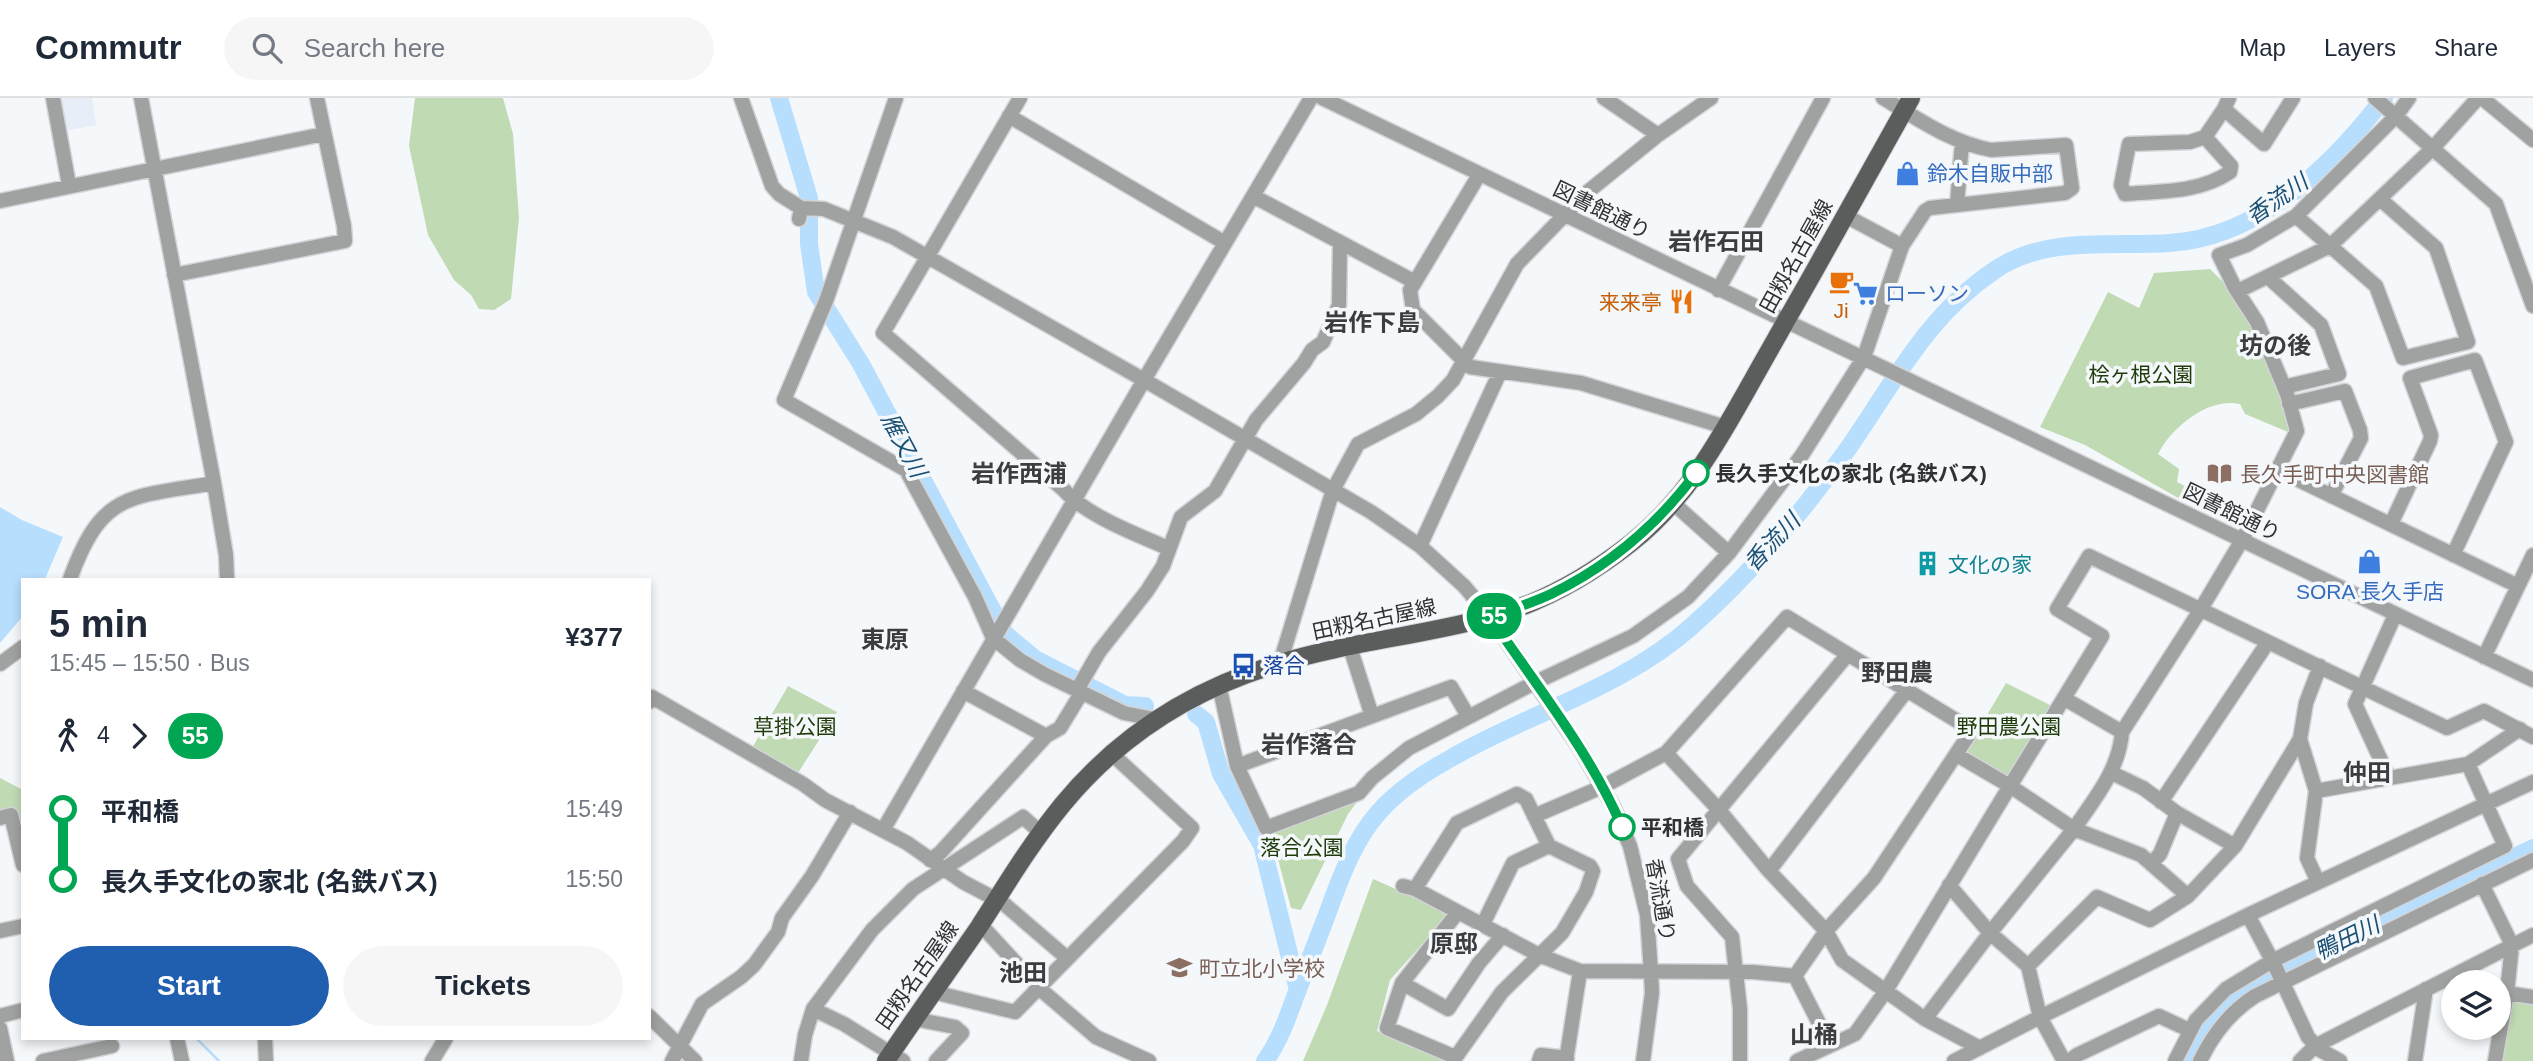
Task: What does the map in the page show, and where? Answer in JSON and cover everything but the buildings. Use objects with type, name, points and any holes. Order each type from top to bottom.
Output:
[{"type":"main road","name":"田籾名古屋線","points":[[893,1059],[914,1019],[1041,833],[1080,785],[1154,719],[1178,704],[1219,685],[1280,663],[1490,617],[1574,582],[1631,543],[1673,503],[1701,467],[1907,104]]},
{"type":"street","points":[[53,98],[69,185]]},
{"type":"street","points":[[141,98],[214,483],[226,555],[227,578]]},
{"type":"street","points":[[174,275],[345,242],[317,98]]},
{"type":"street","name":"香流通り","points":[[741,98],[772,186],[779,194],[805,211],[855,220],[928,256],[1371,512],[1419,546],[1464,586],[1490,617],[1564,726],[1614,808],[1630,846],[1647,915],[1651,973],[1652,993],[1643,1061]]},
{"type":"street","points":[[896,98],[824,305],[783,400],[906,470],[994,637],[1020,660],[1044,674],[1081,686],[1124,713],[1154,719]]},
{"type":"street","points":[[1020,98],[883,333],[1064,490],[1074,502],[1138,536],[1168,548]]},
{"type":"street","points":[[883,830],[1311,98]]},
{"type":"street","name":"図書館通り","points":[[1322,98],[2533,680]]},
{"type":"street","points":[[1604,98],[1658,135]]},
{"type":"street","points":[[1280,663],[1333,490],[1358,443],[1429,405],[1453,380],[1517,264],[1585,194],[1658,135],[1711,98]]},
{"type":"street","points":[[1718,290],[1823,98]]},
{"type":"street","points":[[1219,685],[1237,766],[1266,828],[1359,793],[1372,778],[1409,748],[1468,716],[1536,686],[1633,636],[1688,597],[1728,553],[1802,454],[1864,357],[1902,246],[1930,208],[2065,193],[2072,188],[2066,145],[1991,150],[1962,142],[1925,125],[1907,104],[1883,98]]},
{"type":"street","points":[[2205,137],[2231,166],[2230,172],[2215,182],[2187,189],[2125,194],[2122,186],[2129,144],[2190,142],[2205,137],[2226,103],[2264,144],[2293,98]]},
{"type":"street","points":[[2375,98],[2496,204],[2533,306]]},
{"type":"street","points":[[1925,1019],[2074,829],[2112,774],[2121,746],[2122,732],[2201,610],[2242,540],[2297,431],[2284,387],[2257,322],[2219,255],[2247,245],[2296,216],[2409,98]]},
{"type":"street","points":[[2238,291],[2330,246],[2432,149],[2480,98],[2528,135],[2533,118]]},
{"type":"street","points":[[1009,116],[1225,243]]},
{"type":"street","points":[[0,201],[324,134]]},
{"type":"street","points":[[1957,205],[1962,142]]},
{"type":"street","points":[[1479,175],[1410,290],[1413,310],[1470,367],[1581,383],[1725,426]]},
{"type":"street","points":[[1253,196],[1415,282]]},
{"type":"street","points":[[2296,216],[2376,286],[2403,358],[2469,342],[2436,248],[2380,199]]},
{"type":"street","points":[[1844,215],[1902,246]]},
{"type":"street","points":[[930,860],[940,853],[1046,736],[1060,728],[1099,652],[1163,566],[1181,517],[1215,491],[1256,420],[1312,350],[1323,342],[1339,305],[1340,243]]},
{"type":"street","points":[[2268,277],[2321,325],[2339,374],[2284,387]]},
{"type":"street","points":[[2390,524],[2431,435],[2410,378],[2475,360],[2506,442],[2453,555]]},
{"type":"street","points":[[1419,546],[1500,372]]},
{"type":"street","points":[[2289,404],[2345,391],[2361,438],[2331,496]]},
{"type":"street","points":[[2278,470],[2518,586]]},
{"type":"street","points":[[70,578],[92,529],[111,509],[142,496],[214,483]]},
{"type":"street","points":[[1673,503],[1728,553]]},
{"type":"street","points":[[2484,657],[2533,555]]},
{"type":"street","points":[[1797,1061],[1855,1034],[1885,992],[2102,636],[2057,609],[2089,556],[2447,728],[2484,711],[2527,733]]},
{"type":"street","points":[[2389,778],[2355,704],[2395,615]]},
{"type":"street","points":[[1534,816],[1602,787],[1666,753],[1787,617],[1972,730],[1874,878],[1826,932],[1795,976]]},
{"type":"street","points":[[2161,802],[2267,642]]},
{"type":"street","points":[[1350,647],[1372,716]]},
{"type":"street","points":[[0,664],[21,648]]},
{"type":"street","points":[[1740,1061],[1740,1009],[1732,937],[1687,886],[1678,859],[1848,654]]},
{"type":"street","points":[[2028,966],[2097,897],[2150,920],[2188,896],[2235,846],[2300,739],[2306,703],[2320,666]]},
{"type":"street","points":[[1237,766],[1451,687],[1468,716]]},
{"type":"street","points":[[1769,871],[1907,690]]},
{"type":"street","points":[[963,691],[1046,736]]},
{"type":"street","points":[[651,699],[803,784],[825,800],[883,830],[994,900],[1003,903],[1067,958]]},
{"type":"street","points":[[2065,699],[2122,732]]},
{"type":"street","points":[[2316,791],[2468,764],[2527,733]]},
{"type":"street","points":[[2300,739],[2316,791],[2307,858],[2318,882]]},
{"type":"street","points":[[1666,753],[1826,932],[1842,960],[1925,1019],[1980,1048]]},
{"type":"street","points":[[933,992],[1015,1012],[1192,828],[1112,754]]},
{"type":"street","points":[[1957,755],[2010,786],[2074,829],[2141,855],[2188,896]]},
{"type":"street","points":[[2175,1061],[2189,1030],[2205,1009],[2226,989],[2505,846],[2468,764]]},
{"type":"street","points":[[2112,774],[2143,788],[2177,813],[2235,846]]},
{"type":"street","points":[[1954,1061],[2248,915],[2533,782]]},
{"type":"street","points":[[1458,912],[1402,983],[1387,1028],[1454,1059],[1502,992],[1539,955],[1562,933],[1586,892],[1593,871],[1590,866],[1549,846],[1526,799],[1517,794],[1457,823],[1409,888],[1483,924],[1539,955],[1580,971],[1735,972],[1795,976]]},
{"type":"street","points":[[672,1061],[702,1004],[754,965],[778,932],[782,918],[812,876],[850,812]]},
{"type":"street","points":[[2151,864],[2160,854],[2177,813]]},
{"type":"street","points":[[0,818],[11,815],[21,857]]},
{"type":"street","points":[[801,1061],[813,1009],[872,930],[913,889],[1023,817],[1041,833]]},
{"type":"street","points":[[1483,924],[1513,863],[1549,846]]},
{"type":"street","points":[[2200,1061],[2214,1036],[2235,1011],[2255,996],[2533,860]]},
{"type":"street","points":[[2482,884],[2512,945],[2509,970]]},
{"type":"street","points":[[1949,885],[1990,933],[2028,966],[2040,1017],[2066,1061],[2158,1016],[2189,1030]]},
{"type":"street","points":[[2248,915],[2274,963],[2308,1037],[2315,1046],[2340,1061]]},
{"type":"street","points":[[980,924],[1040,989],[1096,1037],[1149,1061]]},
{"type":"street","points":[[0,931],[21,926]]},
{"type":"street","points":[[1402,983],[1448,1009],[1479,963],[1503,935]]},
{"type":"street","points":[[2300,1061],[2315,1046],[2533,935]]},
{"type":"street","points":[[1539,1061],[1541,1055],[1567,1059],[1580,971]]},
{"type":"street","points":[[1795,976],[1830,1045]]},
{"type":"street","points":[[2415,1061],[2426,989]]},
{"type":"street","points":[[2511,994],[2533,997]]},
{"type":"street","points":[[813,1009],[844,1024],[893,1059]]},
{"type":"street","points":[[0,1016],[21,1011]]},
{"type":"street","points":[[651,1018],[695,1061]]},
{"type":"street","points":[[914,1019],[955,1027],[962,1033],[936,1061]]},
{"type":"street","points":[[0,1028],[7,1061]]},
{"type":"street","points":[[177,1040],[182,1061]]},
{"type":"street","points":[[265,1040],[266,1061]]},
{"type":"street","points":[[432,1061],[445,1040]]},
{"type":"street","points":[[2495,1061],[2499,1040]]},
{"type":"street","points":[[43,1061],[110,1042],[117,1061]]},
{"type":"shaded area","points":[[54,98],[92,98],[96,125],[60,132]]},
{"type":"green space","points":[[415,98],[503,98],[513,134],[519,218],[511,299],[494,310],[479,309],[471,295],[454,280],[428,235],[409,146]]},
{"type":"green space","name":"桧ヶ根公園","points":[[2210,269],[2237,296],[2293,420],[2288,432],[2245,414],[2240,404],[2216,405],[2192,416],[2172,434],[2158,454],[2179,469],[2177,482],[2185,486],[2180,499],[2085,445],[2040,427],[2108,292],[2139,308],[2154,273]]},
{"type":"green space","name":"野田農公園","points":[[2006,683],[2050,705],[2006,778],[1965,752]]},
{"type":"green space","name":"草掛公園","points":[[788,686],[837,712],[796,776],[751,750]]},
{"type":"green space","points":[[0,778],[21,789],[21,832],[15,809],[0,812]]},
{"type":"green space","name":"落合公園","points":[[1355,799],[1357,802],[1348,814],[1301,910],[1291,908],[1270,829]]},
{"type":"green space","points":[[1373,879],[1450,913],[1390,980],[1377,1031],[1447,1061],[1303,1061],[1327,1005]]},
{"type":"green space","points":[[2511,1000],[2533,1000],[2533,1061],[2500,1061],[2503,1040],[2511,1040]]},
{"type":"water","points":[[0,507],[22,520],[63,537],[45,578],[21,578],[21,618],[0,643]]},
{"type":"waterway","name":"雁又川","points":[[779,98],[809,198],[809,244],[816,292],[861,364],[1005,634],[1035,659],[1125,705],[1145,706]]},
{"type":"waterway","name":"香流川","points":[[1265,1061],[1286,1022],[1348,862],[1361,837],[1386,804],[1433,769],[1483,741],[1577,698],[1637,666],[1692,626],[1735,585],[1794,520],[1847,450],[1912,352],[1970,288],[2015,259],[2036,252],[2080,245],[2170,243],[2203,238],[2234,227],[2264,212],[2317,172],[2364,124],[2384,98]]},
{"type":"waterway","name":"雁又川","points":[[1196,714],[1206,722],[1221,774],[1262,845],[1298,990]]},
{"type":"waterway","name":"鴨田川","points":[[2189,1061],[2211,1017],[2242,992],[2268,976],[2533,848]]},
{"type":"waterway","points":[[198,1040],[219,1061]]},
{"type":"bus line","name":"55","points":[[1622,827],[1581,750],[1490,617],[1548,595],[1597,567],[1653,524],[1696,473]]},
{"type":"place","name":"鈴木自販中部","points":[[1907,173]]},
{"type":"place","name":"Ji","points":[[1841,281]]},
{"type":"place","name":"ローソン","points":[[1865,293]]},
{"type":"place","name":"来来亭","points":[[1682,302]]},
{"type":"place","name":"長久手文化の家北 (名鉄バス)","points":[[1696,473]]},
{"type":"place","name":"長久手町中央図書館","points":[[2220,474]]},
{"type":"place","name":"SORA 長久手店","points":[[2370,562]]},
{"type":"place","name":"文化の家","points":[[1928,564]]},
{"type":"place","name":"落合","points":[[1243,665]]},
{"type":"place","name":"平和橋","points":[[1622,827]]},
{"type":"place","name":"町立北小学校","points":[[1179,968]]},
{"type":"district","name":"岩作石田","points":[[1716,241]]},
{"type":"district","name":"岩作下島","points":[[1372,322]]},
{"type":"district","name":"坊の後","points":[[2275,345]]},
{"type":"district","name":"岩作西浦","points":[[1019,473]]},
{"type":"district","name":"東原","points":[[885,639]]},
{"type":"district","name":"野田農","points":[[1897,672]]},
{"type":"district","name":"岩作落合","points":[[1309,744]]},
{"type":"district","name":"仲田","points":[[2367,772]]},
{"type":"district","name":"原邸","points":[[1454,943]]},
{"type":"district","name":"池田","points":[[1023,972]]},
{"type":"district","name":"山桶","points":[[1814,1034]]}]
